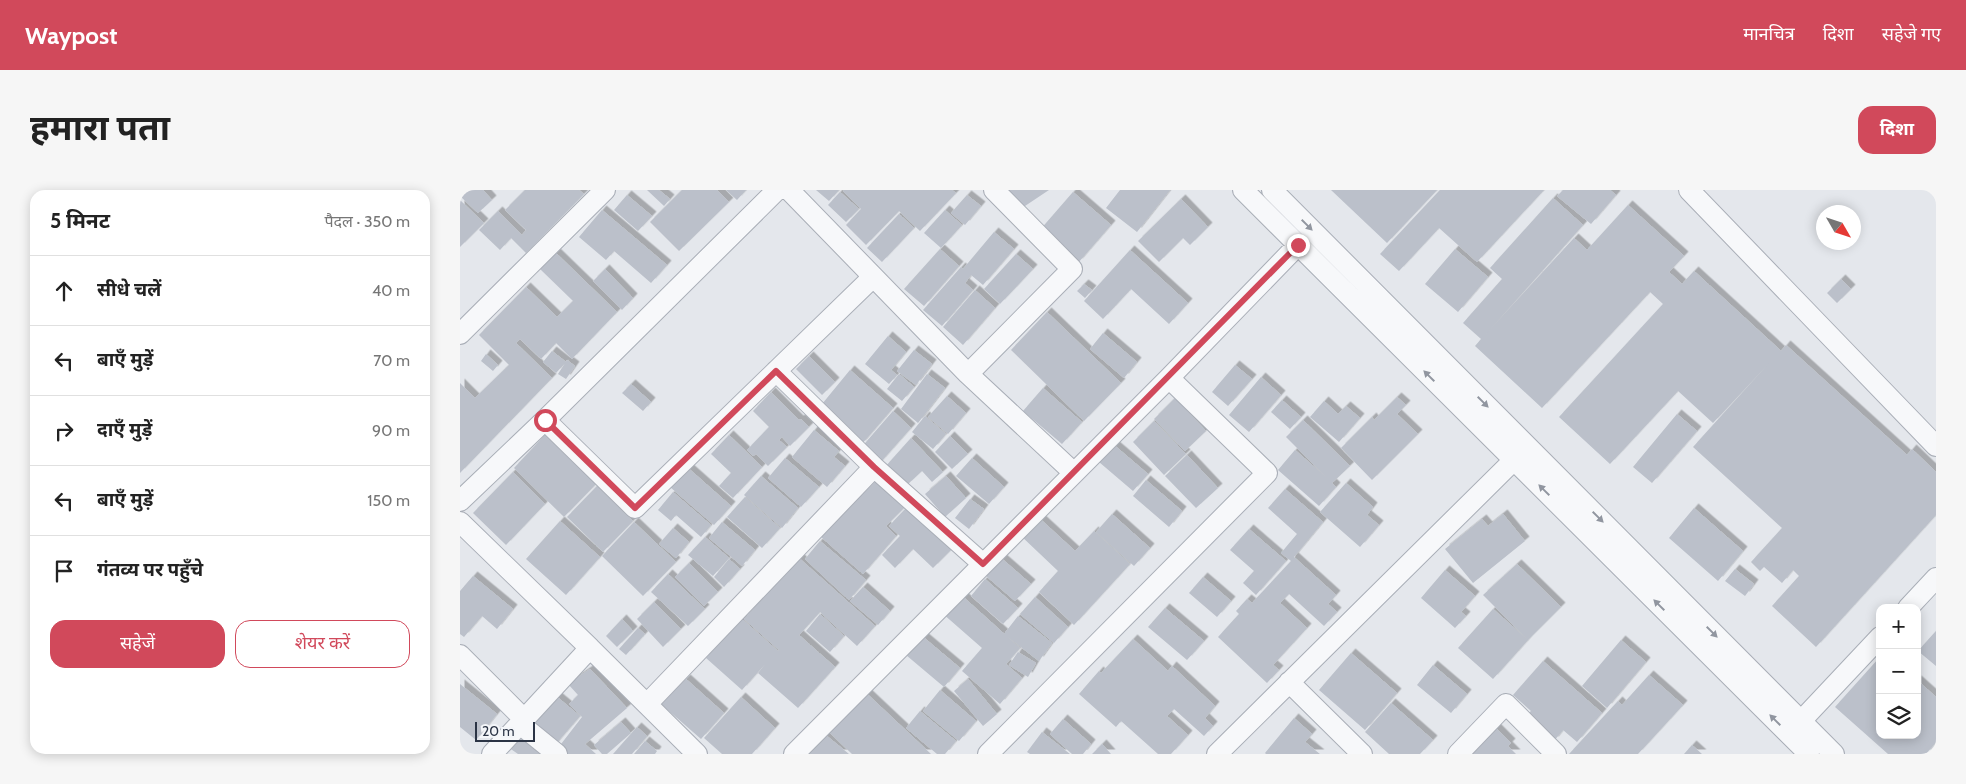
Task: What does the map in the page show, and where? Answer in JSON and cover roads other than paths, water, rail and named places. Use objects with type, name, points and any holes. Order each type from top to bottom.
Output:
[{"type":"street","points":[[460,501],[545,420],[777,190]]},
{"type":"street","points":[[788,190],[968,374],[1073,472]]},
{"type":"street","points":[[968,374],[1072,269],[994,190]]},
{"type":"street","points":[[1243,190],[1809,754]]},
{"type":"street","points":[[1272,190],[1834,754]]},
{"type":"street","points":[[1689,190],[1936,446]]},
{"type":"street","points":[[460,334],[599,192]]},
{"type":"street","points":[[794,754],[1073,472],[1169,378],[1298,245]]},
{"type":"street","points":[[545,420],[635,508],[873,277]]},
{"type":"street","points":[[776,371],[874,467],[983,564]]},
{"type":"street","points":[[988,754],[1267,473],[1169,378]]},
{"type":"street","points":[[1217,754],[1514,460]]},
{"type":"street","points":[[647,704],[874,467]]},
{"type":"street","points":[[460,522],[697,754]]},
{"type":"street","points":[[1912,604],[1936,578]]},
{"type":"street","points":[[1801,721],[1876,641]]},
{"type":"street","points":[[492,754],[590,648]]},
{"type":"street","points":[[460,655],[522,721],[558,754]]},
{"type":"street","points":[[1289,682],[1362,754]]},
{"type":"street","points":[[1458,754],[1506,704],[1556,754]]}]
